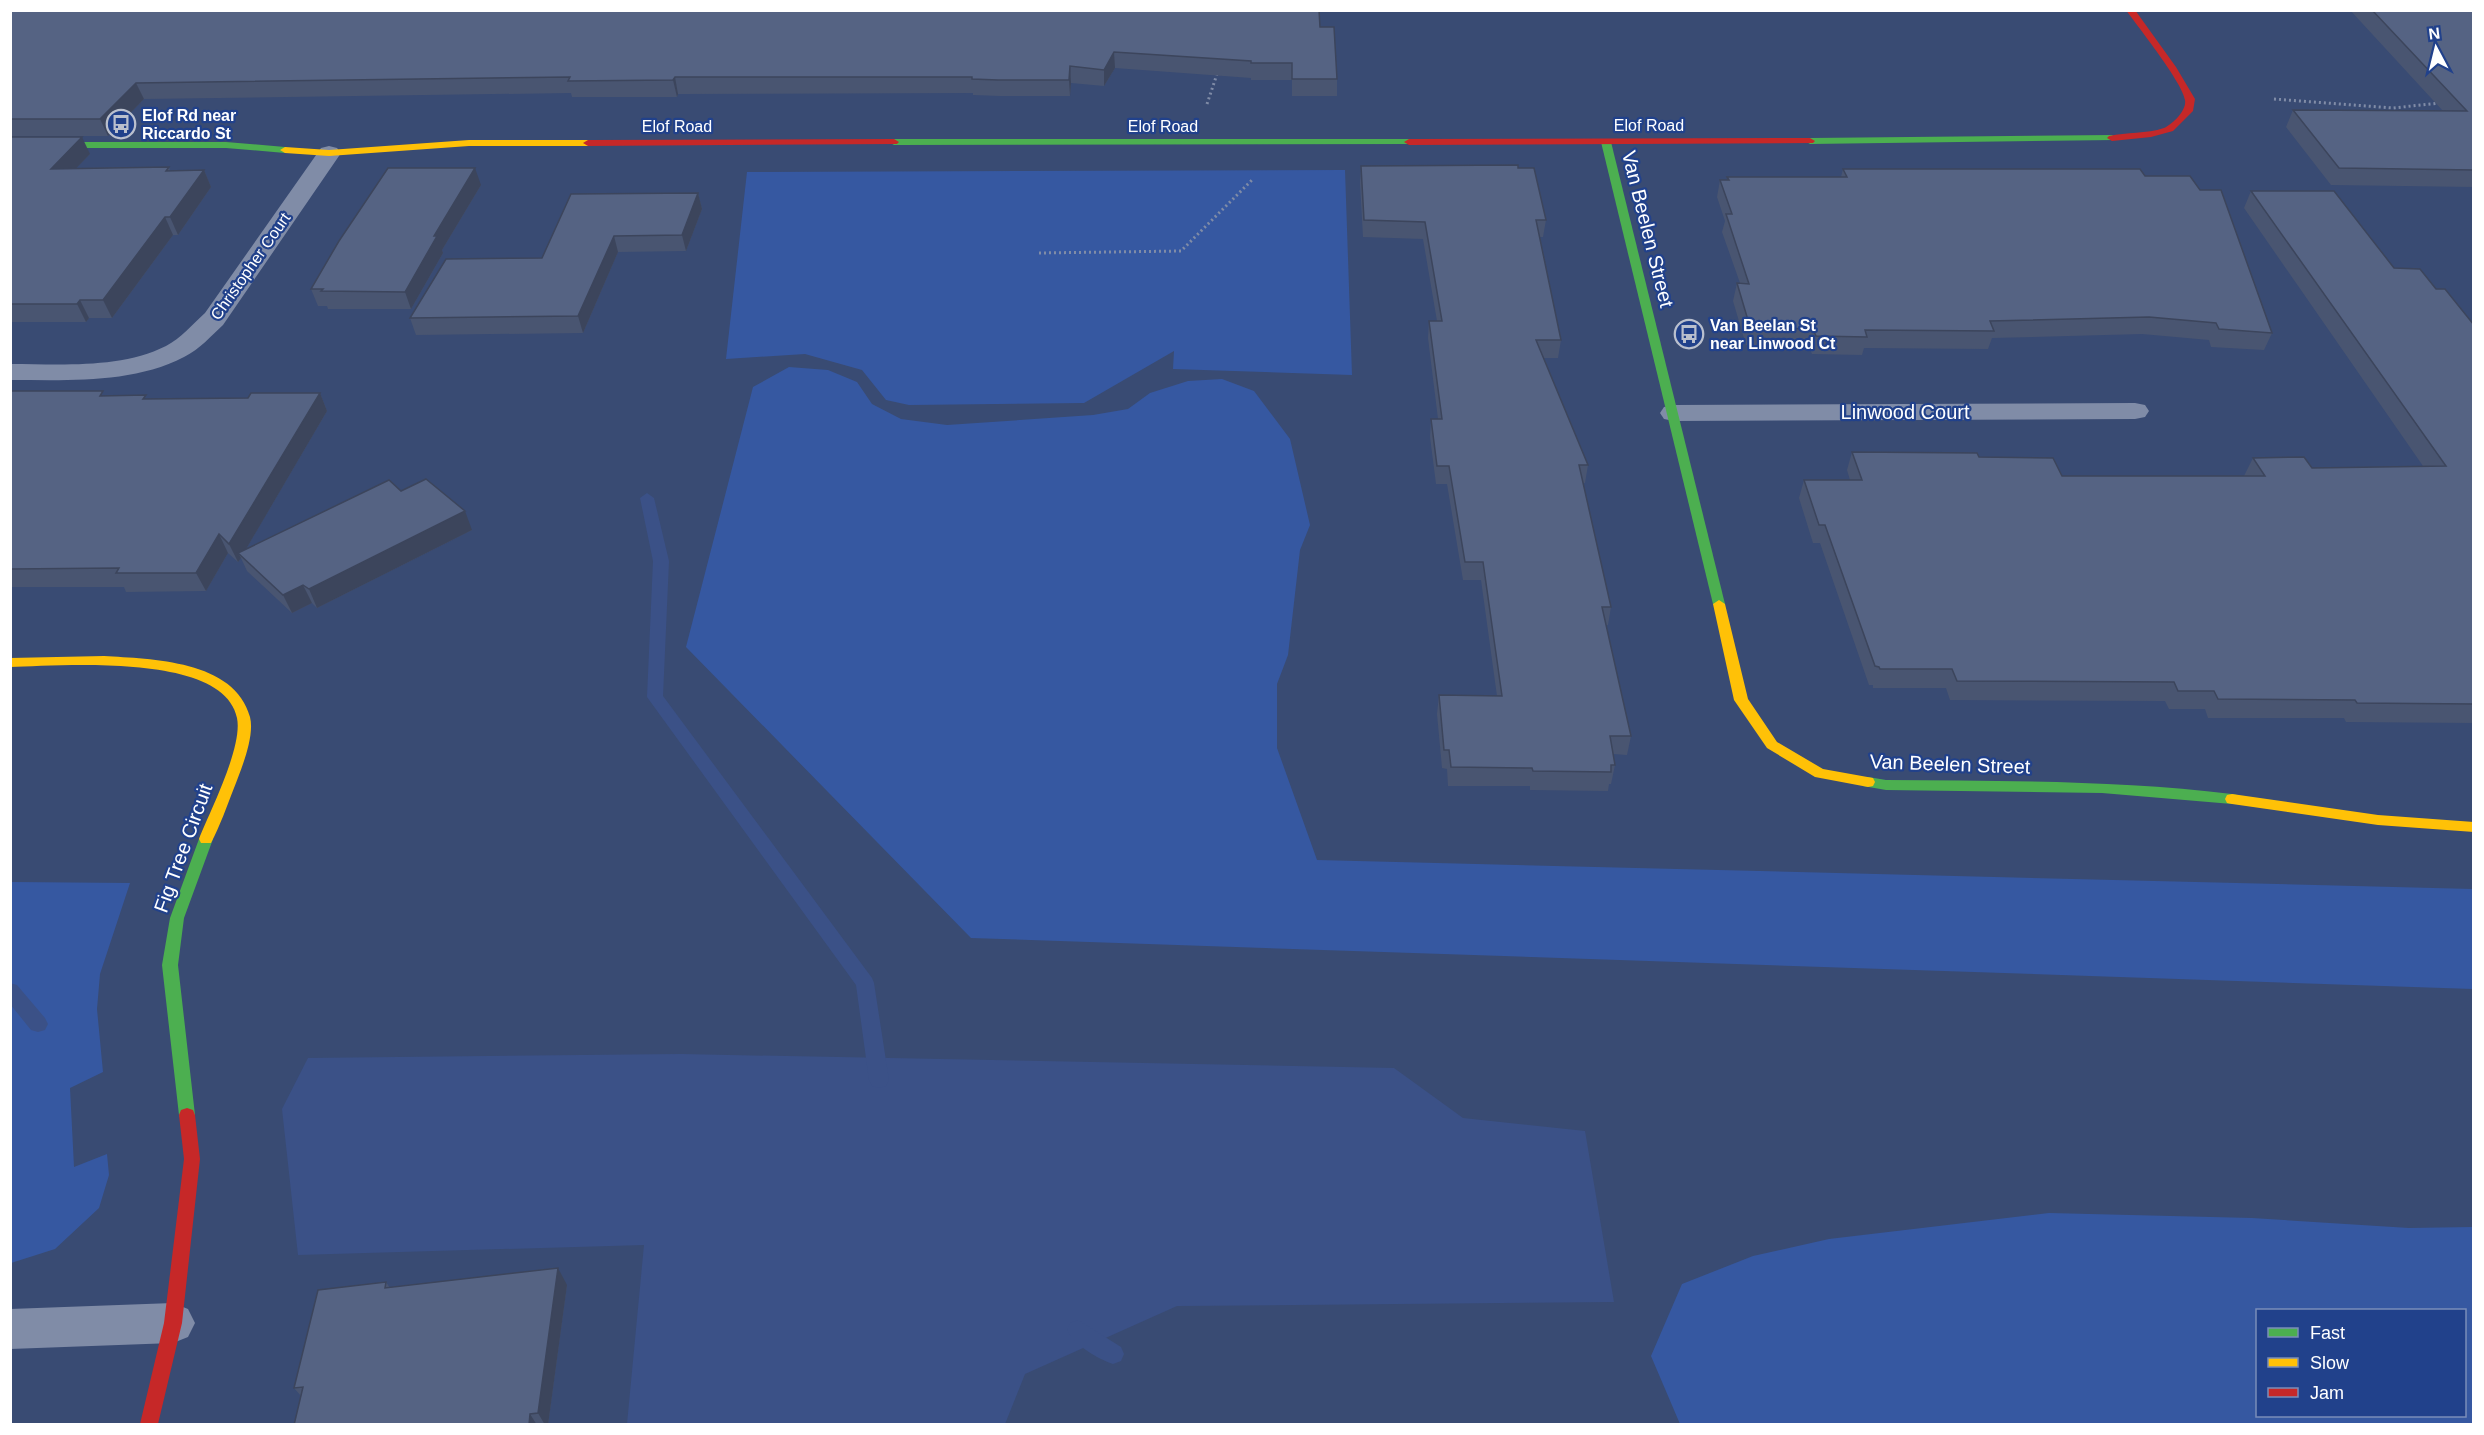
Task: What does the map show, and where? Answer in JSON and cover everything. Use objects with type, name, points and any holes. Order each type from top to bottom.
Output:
[{"type":"street","name":"Elof Road","points":[[10,145],[226,145],[329,153],[469,143],[2107,139],[2151,134],[2170,129],[2188,111],[2190,99],[2167,59],[2130,10]]},
{"type":"street","name":"Van Beelen Street","points":[[1606,142],[1674,413],[1741,700],[1772,745],[1820,773],[1886,785],[2109,788],[2189,793],[2378,820],[2474,827]]},
{"type":"street","name":"Christopher Court","points":[[10,372],[95,371],[131,366],[167,354],[193,340],[214,319],[329,153]]},
{"type":"street","name":"Linwood Court","points":[[1674,413],[2136,411]]},
{"type":"street","name":"Fig Tree Circuit","points":[[10,663],[148,664],[180,668],[211,677],[231,693],[242,710],[243,734],[237,758],[177,918],[170,964],[173,1007],[192,1159],[173,1323],[149,1425]]},
{"type":"street","points":[[10,1329],[173,1323]]},
{"type":"path","points":[[1206,106],[1221,62]]},
{"type":"path","points":[[2274,99],[2393,108],[2450,103]]},
{"type":"path","points":[[1039,253],[1181,250],[1258,173]]},
{"type":"shaded area","points":[[1345,170],[1352,375],[1173,369],[1174,351],[1084,403],[909,405],[886,400],[862,370],[805,354],[726,359],[747,172]]},
{"type":"shaded area","points":[[789,367],[828,370],[857,382],[872,404],[901,419],[947,425],[1093,415],[1128,409],[1150,393],[1188,381],[1222,379],[1254,391],[1290,439],[1310,525],[1300,550],[1288,655],[1277,684],[1277,748],[1317,860],[2473,889],[2473,989],[971,938],[686,647],[753,387]]},
{"type":"shaded area","points":[[11,882],[130,883],[100,974],[97,1009],[103,1072],[70,1088],[74,1167],[107,1154],[109,1175],[99,1208],[55,1249],[11,1263]]},
{"type":"shaded area","points":[[681,1054],[1394,1068],[1463,1118],[1585,1131],[1614,1302],[1177,1306],[1025,1374],[1005,1424],[627,1424],[644,1245],[298,1255],[282,1109],[308,1058]]},
{"type":"shaded area","points":[[2049,1213],[2252,1218],[2409,1228],[2473,1227],[2473,1424],[1680,1424],[1651,1356],[1682,1284],[1753,1256],[1829,1239]]},
{"type":"building","points":[[10,10],[1319,10],[1320,27],[1334,27],[1337,79],[1292,79],[1292,63],[1251,63],[1251,61],[1114,52],[1104,70],[1070,66],[1069,80],[998,80],[972,79],[972,77],[675,77],[673,80],[568,81],[570,77],[136,83],[100,119],[10,119]]},
{"type":"building","points":[[2372,10],[2474,10],[2474,170],[2339,168],[2293,110],[2467,111]]},
{"type":"building","points":[[10,137],[82,137],[51,169],[169,167],[166,171],[204,170],[170,217],[165,217],[103,300],[80,300],[77,304],[10,304]]},
{"type":"building","points":[[1518,165],[1518,168],[1534,168],[1546,220],[1536,220],[1561,340],[1536,340],[1588,465],[1579,465],[1611,607],[1602,607],[1631,736],[1610,736],[1615,765],[1611,765],[1611,772],[1451,767],[1449,750],[1444,750],[1439,695],[1502,696],[1483,562],[1465,562],[1449,466],[1437,466],[1431,419],[1442,419],[1429,321],[1442,321],[1425,222],[1364,220],[1361,166]]},
{"type":"building","points":[[388,168],[475,168],[434,236],[437,236],[405,292],[311,289],[339,241]]},
{"type":"building","points":[[1843,169],[2140,169],[2145,176],[2190,176],[2200,190],[2221,190],[2272,333],[2219,329],[2216,323],[2149,317],[1990,321],[1994,331],[1865,330],[1867,337],[1816,336],[1813,329],[1750,327],[1737,283],[1749,284],[1726,214],[1732,214],[1720,180],[1729,180],[1727,177],[1847,177]]},
{"type":"building","points":[[2251,191],[2334,191],[2394,268],[2420,269],[2436,289],[2445,289],[2474,325],[2474,704],[2218,699],[2214,691],[2178,691],[2174,682],[1957,681],[1952,669],[1880,669],[1875,666],[1825,525],[1819,525],[1804,480],[1862,480],[1852,452],[1977,453],[1979,457],[2053,458],[2062,476],[2265,476],[2253,458],[2304,457],[2312,468],[2446,466]]},
{"type":"building","points":[[698,193],[682,235],[614,236],[578,316],[410,318],[446,259],[542,258],[571,194]]},
{"type":"building","points":[[10,391],[103,391],[100,396],[146,395],[143,399],[248,398],[251,393],[320,393],[229,544],[219,534],[196,573],[116,573],[119,568],[10,569]]},
{"type":"building","points":[[426,479],[465,511],[309,589],[303,585],[283,595],[238,553],[389,480],[401,491]]},
{"type":"building","points":[[558,1268],[538,1413],[530,1414],[529,1425],[294,1425],[303,1387],[294,1388],[318,1290],[386,1282],[385,1288]]},
{"type":"waterway","points":[[647,498],[661,561],[655,697],[865,983],[879,1080]]},
{"type":"waterway","points":[[10,990],[38,1024]]},
{"type":"waterway","points":[[1078,1330],[1113,1354]]},
{"type":"traffic: fast","points":[[1810,141],[2112,138]]},
{"type":"traffic: fast","points":[[894,142],[1409,142]]},
{"type":"traffic: fast","points":[[1606,142],[1719,604]]},
{"type":"traffic: fast","points":[[10,145],[226,145],[285,150]]},
{"type":"traffic: fast","points":[[1868,782],[1886,785],[2146,790],[2232,799]]},
{"type":"traffic: fast","points":[[187,1115],[170,965],[177,918],[206,839]]},
{"type":"traffic: slow","points":[[285,150],[329,153],[469,143],[588,143]]},
{"type":"traffic: slow","points":[[1719,604],[1741,700],[1772,745],[1820,773],[1868,782]]},
{"type":"traffic: slow","points":[[10,663],[67,661],[143,663],[180,669],[211,679],[234,695],[244,718],[244,731],[231,779],[206,839]]},
{"type":"traffic: slow","points":[[2232,799],[2378,820],[2474,827]]},
{"type":"traffic: jam","points":[[2112,138],[2151,134],[2170,129],[2188,111],[2190,99],[2172,67],[2130,10]]},
{"type":"traffic: jam","points":[[1409,142],[1810,141]]},
{"type":"traffic: jam","points":[[588,143],[894,142]]},
{"type":"traffic: jam","points":[[149,1424],[173,1323],[192,1159],[187,1115]]},
{"type":"place","name":"Elof Rd near Riccardo St","points":[[121,124]]},
{"type":"place","name":"Van Beelan St near Linwood Ct","points":[[1689,334]]}]
